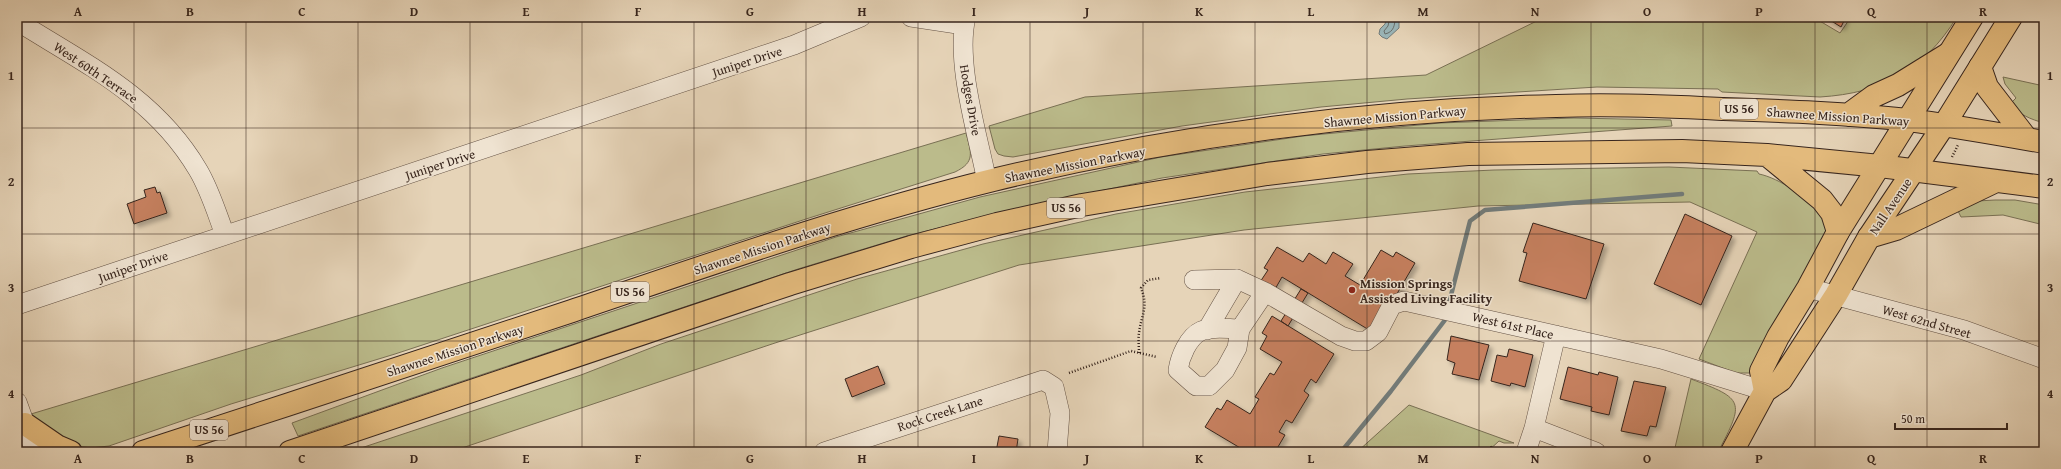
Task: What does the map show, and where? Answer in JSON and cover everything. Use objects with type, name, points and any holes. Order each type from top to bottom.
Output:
[{"type":"main road","points":[[1765,391],[1762,371],[1778,337],[1808,288],[1838,232],[1972,17]]},
{"type":"main road","name":"Nall Avenue","points":[[1732,452],[1765,391],[1781,380],[1836,295],[1869,237],[1944,125],[2011,17]]},
{"type":"main road","points":[[1848,115],[1874,96],[1898,85],[1948,54]]},
{"type":"main road","points":[[1980,67],[1987,88],[2036,140]]},
{"type":"main road","name":"Shawnee Mission Parkway","points":[[143,452],[470,346],[796,236],[988,182],[1064,164],[1258,130],[1437,112],[1586,106],[1689,107],[1848,115],[1907,120],[2036,140]]},
{"type":"main road","name":"US 56","points":[[290,452],[790,284],[933,242],[998,224],[1082,205],[1267,174],[1367,162],[1468,154],[1682,150],[1768,155],[1880,166],[2044,187]]},
{"type":"main road","points":[[1768,155],[1822,200],[1832,213],[1838,232]]},
{"type":"main road","points":[[1869,237],[1896,229],[1996,181]]},
{"type":"main road","points":[[25,424],[57,446],[71,452]]},
{"type":"street","name":"Juniper Drive","points":[[17,305],[794,45],[861,17]]},
{"type":"street","points":[[911,17],[965,21]]},
{"type":"street","name":"West 60th Terrace","points":[[17,21],[124,88],[162,120],[175,136],[199,172],[225,235]]},
{"type":"street","name":"Hodges Drive","points":[[965,21],[964,68],[988,182]]},
{"type":"street","points":[[1194,280],[1237,278]]},
{"type":"street","points":[[1207,330],[1237,278]]},
{"type":"street","name":"West 61st Place","points":[[1237,278],[1265,292],[1341,336],[1355,341],[1366,341],[1378,332],[1392,305],[1404,301],[1661,359],[1765,391]]},
{"type":"street","name":"West 62nd Street","points":[[1808,288],[1964,330],[2044,359]]},
{"type":"street","points":[[1240,329],[1201,331],[1190,342],[1180,358],[1178,370],[1196,386],[1209,386],[1225,370],[1237,348],[1240,329],[1265,292]]},
{"type":"street","points":[[1526,452],[1534,428],[1556,335]]},
{"type":"street","name":"Rock Creek Lane","points":[[824,452],[1043,380],[1054,387],[1060,413],[1057,452]]},
{"type":"street","points":[[17,402],[35,452]]},
{"type":"street","points":[[1534,428],[1596,452]]},
{"type":"path","points":[[1945,174],[1968,129]]},
{"type":"path","points":[[1139,353],[1138,333],[1145,310],[1144,296],[1141,288],[1148,280],[1161,278]]},
{"type":"path","points":[[1069,373],[1132,351],[1157,357]]},
{"type":"green space","points":[[1545,17],[1813,17],[1840,33],[1851,17],[1957,17],[1944,36],[1930,52],[1899,76],[1882,84],[1843,95],[1820,97],[1722,92],[1718,89],[1597,87],[1407,99],[1321,107],[1182,126],[1013,157],[998,154],[995,149],[989,126],[1085,97],[1426,75]]},
{"type":"green space","points":[[2003,77],[2044,86],[2044,123],[2026,116],[2010,104],[2016,98],[2005,84]]},
{"type":"green space","points":[[1574,118],[1671,120],[1672,126],[1405,146],[1323,154],[1162,178],[1037,204],[910,235],[798,269],[298,436],[292,423],[442,368],[836,237],[980,197],[1161,157],[1303,136],[1440,123]]},
{"type":"green space","points":[[966,133],[970,151],[969,160],[962,168],[955,172],[806,219],[395,354],[231,404],[109,446],[91,448],[76,446],[43,428],[31,414]]},
{"type":"green space","points":[[1669,167],[1757,171],[1759,174],[1784,184],[1809,202],[1825,222],[1827,236],[1752,373],[1736,373],[1699,359],[1757,232],[1690,202],[1478,206],[1244,230],[1019,265],[775,343],[450,452],[349,452],[581,375],[661,344],[857,279],[983,244],[1116,214],[1245,192],[1408,174],[1494,170]]},
{"type":"green space","points":[[2015,200],[2044,205],[2044,225],[2003,215],[1961,217],[1956,207],[1977,201]]},
{"type":"green space","points":[[1691,379],[1730,397],[1734,404],[1735,412],[1733,422],[1718,452],[1674,452]]},
{"type":"green space","points":[[1409,405],[1514,443],[1504,443],[1499,441],[1487,452],[1357,452]]},
{"type":"water","points":[[1387,17],[1399,18],[1399,28],[1387,39],[1379,34],[1380,29],[1385,24]]},
{"type":"building","points":[[1825,17],[1846,17],[1841,27]]},
{"type":"building","points":[[155,187],[157,193],[160,192],[167,213],[134,224],[127,204],[146,197],[144,190]]},
{"type":"building","points":[[1685,214],[1732,236],[1701,305],[1654,284]]},
{"type":"building","points":[[1533,223],[1604,244],[1586,299],[1519,281],[1527,253],[1523,252]]},
{"type":"building","name":"Mission Springs Assisted Living Facility","points":[[1277,247],[1303,262],[1309,253],[1326,264],[1333,252],[1353,264],[1345,276],[1360,285],[1381,250],[1393,257],[1396,252],[1415,263],[1374,333],[1282,277],[1274,291],[1260,282],[1268,270],[1264,268]]},
{"type":"building","points":[[1301,289],[1308,293],[1288,326],[1281,321]]},
{"type":"building","points":[[1272,316],[1334,354],[1316,383],[1311,379],[1304,391],[1309,395],[1292,423],[1286,420],[1279,432],[1285,435],[1275,452],[1247,452],[1205,427],[1217,408],[1221,410],[1227,400],[1250,414],[1259,399],[1255,397],[1270,373],[1274,375],[1282,362],[1260,349],[1267,336],[1262,333]]},
{"type":"building","points":[[1451,336],[1489,345],[1479,380],[1452,374],[1455,363],[1447,360]]},
{"type":"building","points":[[1509,349],[1533,355],[1525,387],[1511,383],[1510,386],[1491,381],[1497,355],[1507,357]]},
{"type":"building","points":[[878,366],[885,384],[852,397],[845,379]]},
{"type":"building","points":[[1568,367],[1598,375],[1599,372],[1618,377],[1609,415],[1591,411],[1592,407],[1560,399]]},
{"type":"building","points":[[1634,381],[1666,387],[1656,427],[1650,426],[1647,436],[1621,431]]},
{"type":"building","points":[[999,436],[1018,439],[1016,452],[996,452]]},
{"type":"building","points":[[1491,446],[1497,451],[1496,452],[1487,452]]},
{"type":"waterway","points":[[1448,307],[1470,221],[1485,210],[1682,194]]},
{"type":"waterway","points":[[1341,452],[1391,391],[1445,320],[1446,314]]},
{"type":"place","name":"Mission Springs Assisted Living Facility","points":[[1352,290]]}]
